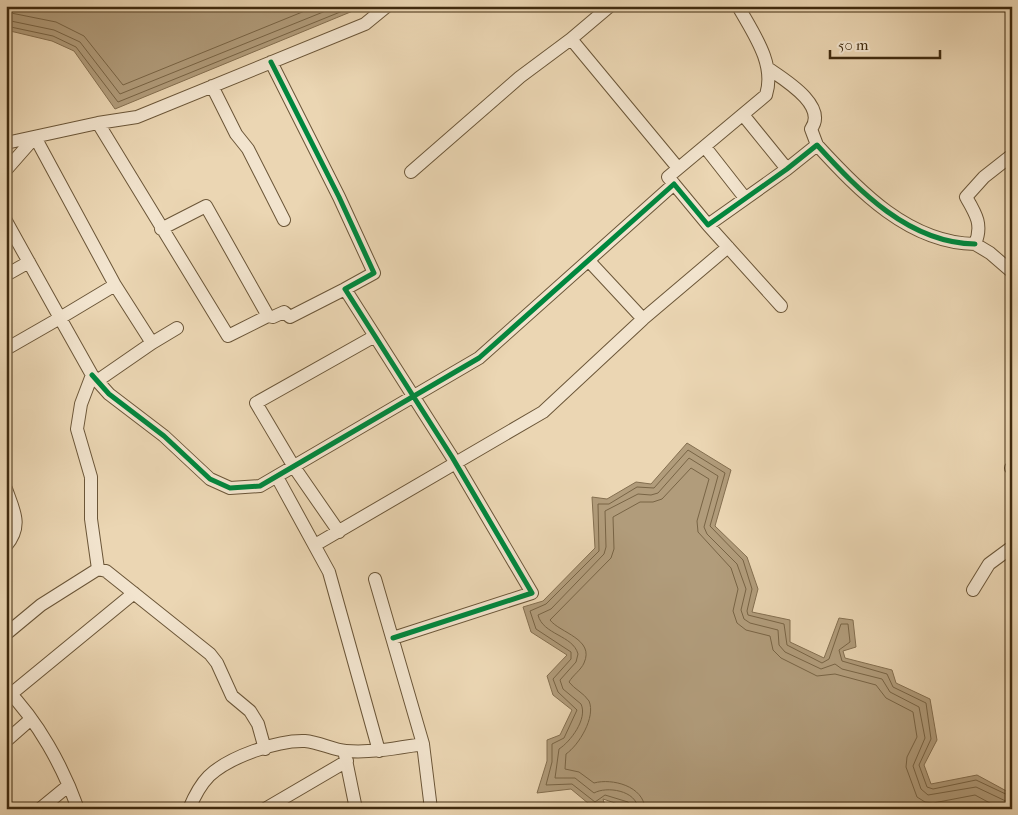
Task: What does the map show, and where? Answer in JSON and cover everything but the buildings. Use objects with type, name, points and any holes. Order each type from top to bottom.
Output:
[{"type":"street","points":[[6,143],[98,123],[137,117],[365,24],[387,6]]},
{"type":"street","points":[[411,172],[520,77],[571,40],[610,6]]},
{"type":"street","points":[[738,6],[769,70],[770,83],[766,96],[668,177],[708,225],[781,306]]},
{"type":"street","points":[[571,40],[678,168]]},
{"type":"street","points":[[98,123],[228,336],[268,316],[273,317],[284,312],[290,317],[374,273],[339,197],[271,62]]},
{"type":"street","points":[[769,70],[799,91],[809,102],[815,114],[815,123],[811,129],[817,145],[847,178],[886,210],[909,225],[940,240],[975,244],[1012,272]]},
{"type":"street","points":[[212,86],[236,134],[248,150],[284,220]]},
{"type":"street","points":[[744,116],[787,169]]},
{"type":"street","points":[[6,170],[35,137]]},
{"type":"street","points":[[35,137],[115,285],[152,343]]},
{"type":"street","points":[[708,225],[787,169],[817,145]]},
{"type":"street","points":[[704,147],[745,198]]},
{"type":"street","points":[[975,244],[980,233],[978,216],[966,197],[984,177],[1012,155]]},
{"type":"street","points":[[6,221],[95,378],[109,394],[184,452],[210,479],[230,488],[260,486],[414,398],[479,358],[674,184]]},
{"type":"street","points":[[161,229],[206,206],[268,316]]},
{"type":"street","points":[[315,545],[543,412],[643,319],[728,247]]},
{"type":"street","points":[[588,261],[643,319]]},
{"type":"street","points":[[6,275],[29,262]]},
{"type":"street","points":[[6,349],[115,285]]},
{"type":"street","points":[[346,289],[455,463],[532,593],[393,638]]},
{"type":"street","points":[[98,569],[91,519],[91,477],[77,429],[81,404],[95,378],[177,328]]},
{"type":"street","points":[[339,532],[294,467],[256,402],[375,336]]},
{"type":"street","points":[[277,477],[328,572],[378,751]]},
{"type":"street","points":[[6,489],[16,524],[15,535],[6,546]]},
{"type":"street","points":[[973,590],[989,564],[1012,547]]},
{"type":"street","points":[[98,569],[113,576],[214,659],[232,696],[250,711],[258,724],[265,749]]},
{"type":"street","points":[[6,634],[56,595],[98,569]]},
{"type":"street","points":[[375,579],[423,744],[431,809]]},
{"type":"street","points":[[78,809],[53,754],[31,719],[8,692],[134,593]]},
{"type":"street","points":[[6,741],[31,719]]},
{"type":"street","points":[[189,809],[200,787],[209,776],[226,763],[265,749],[306,741],[346,756]]},
{"type":"street","points":[[265,809],[346,756],[423,744]]},
{"type":"street","points":[[346,756],[356,809]]},
{"type":"street","points":[[40,809],[68,786]]},
{"type":"water","points":[[6,6],[365,6],[115,109],[74,51],[52,41],[6,30]]},
{"type":"water","points":[[687,443],[731,470],[715,526],[747,557],[758,589],[752,612],[790,620],[790,642],[824,658],[839,618],[853,620],[856,647],[843,651],[845,658],[892,670],[896,683],[930,699],[937,740],[924,765],[931,784],[977,775],[1012,794],[1012,809],[633,809],[603,799],[606,809],[595,809],[571,789],[537,793],[547,761],[547,740],[560,735],[572,710],[553,695],[547,676],[567,655],[531,632],[523,607],[543,601],[595,548],[592,497],[607,499],[636,482],[651,484]]},
{"type":"cycle path","points":[[271,62],[339,197],[374,273],[345,289],[452,457],[532,593],[393,638]]},
{"type":"cycle path","points":[[92,375],[109,394],[164,436],[210,479],[230,488],[260,486],[479,358],[674,184],[708,225],[787,169],[817,145],[868,196],[907,224],[928,235],[951,241],[975,244]]}]
